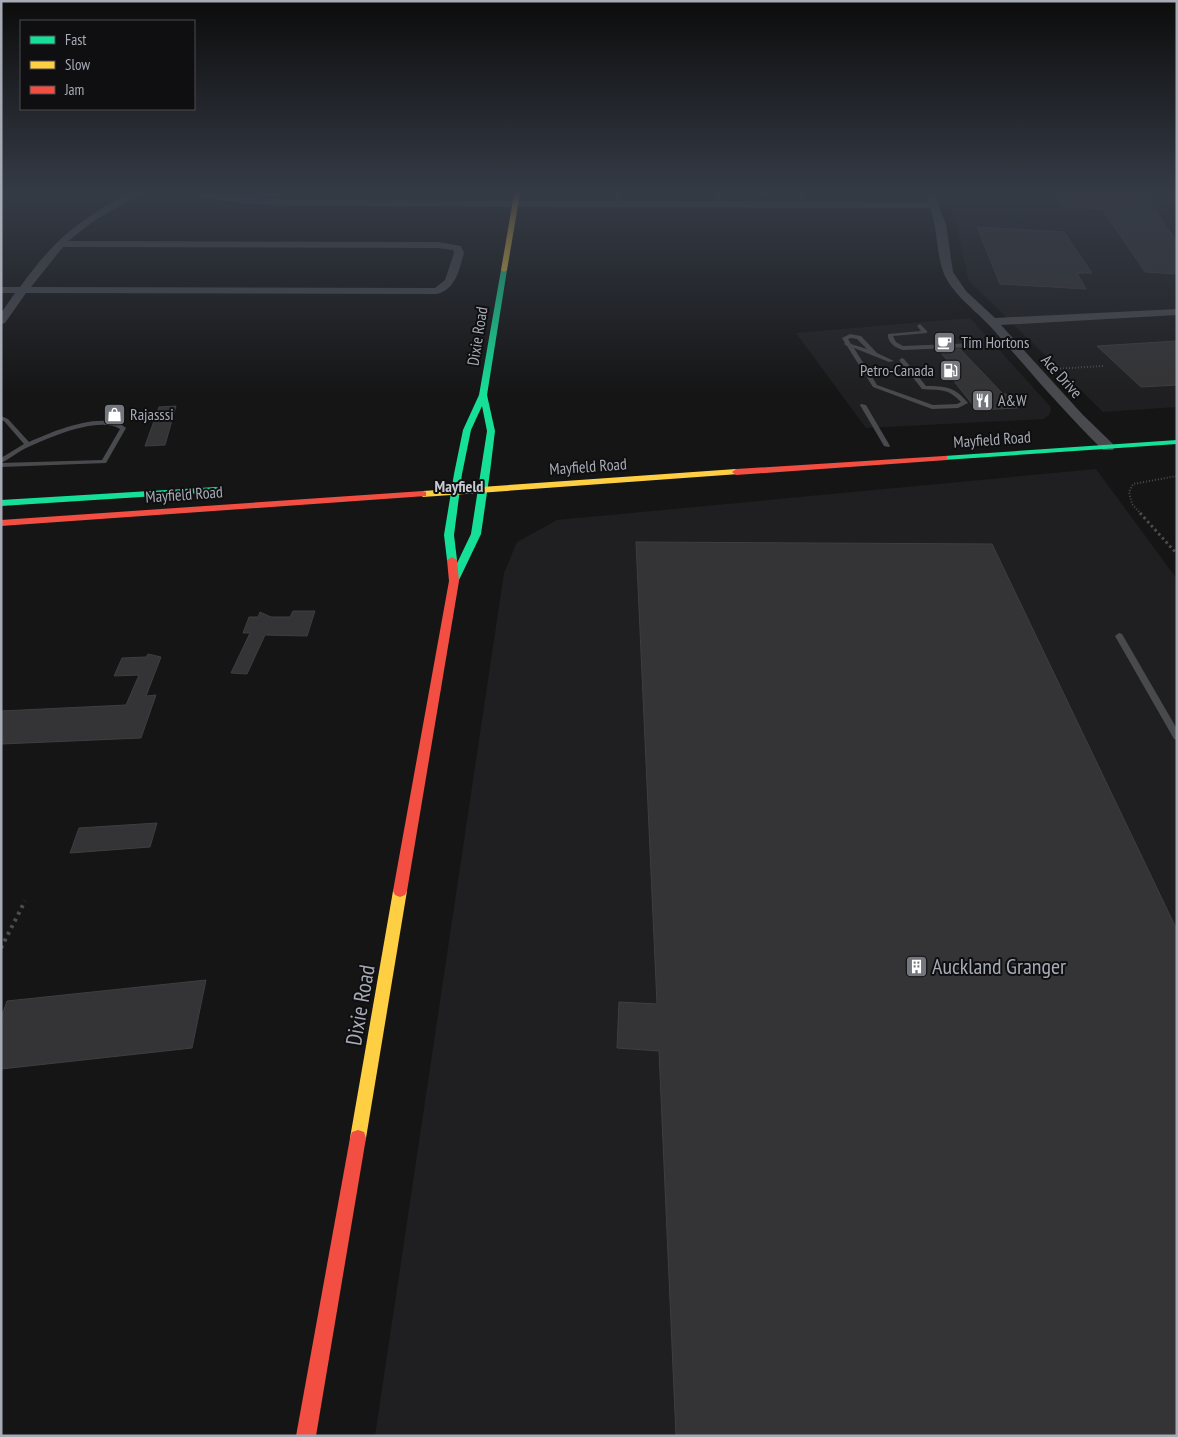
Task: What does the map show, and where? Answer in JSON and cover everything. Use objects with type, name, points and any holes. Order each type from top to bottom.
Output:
[{"type":"main road","name":"Dixie Road","points":[[306,1436],[454,581],[476,534],[483,490],[467,430],[484,395],[506,261]]},
{"type":"main road","name":"Dixie Road","points":[[454,581],[449,535],[456,492],[477,472],[491,431],[484,395]]},
{"type":"main road","points":[[1075,433],[1107,431]]},
{"type":"main road","name":"Mayfield Road","points":[[1,523],[1177,442]]},
{"type":"main road","points":[[442,475],[477,472]]},
{"type":"main road","name":"Mayfield Road","points":[[1,503],[230,489]]},
{"type":"street","points":[[1,321],[47,261]]},
{"type":"street","points":[[1,290],[437,291],[444,289],[449,283],[456,261]]},
{"type":"street","name":"Ace Drive","points":[[946,261],[948,272],[962,293],[992,322],[1092,432],[1108,446]]},
{"type":"street","points":[[992,322],[1177,312]]},
{"type":"lane","points":[[920,326],[925,332],[890,335],[891,339],[898,347],[903,348],[975,345]]},
{"type":"lane","points":[[875,355],[864,340],[856,336],[845,338],[847,344],[876,386],[887,392],[932,406],[958,406],[965,402],[954,391],[947,388],[924,388],[902,360]]},
{"type":"lane","points":[[847,344],[890,361]]},
{"type":"lane","points":[[863,405],[887,445]]},
{"type":"lane","points":[[1,418],[6,420],[28,445]]},
{"type":"lane","points":[[1,460],[28,445],[88,424],[116,423],[123,428],[104,462],[1,465]]},
{"type":"lane","points":[[1119,636],[1177,737]]},
{"type":"path","points":[[1035,370],[1103,366]]},
{"type":"path","points":[[1177,476],[1132,484],[1129,492],[1132,504],[1177,554]]},
{"type":"path","points":[[1,948],[25,900]]},
{"type":"shaded area","points":[[964,261],[1177,261],[1177,407],[1103,412],[969,281]]},
{"type":"shaded area","points":[[970,318],[1050,406],[1051,411],[1044,419],[866,428],[796,333]]},
{"type":"shaded area","name":"Auckland Granger","points":[[1096,469],[1177,579],[1177,1436],[375,1436],[504,573],[517,542],[557,520]]},
{"type":"building","points":[[991,261],[1084,261],[1092,273],[1077,273],[1086,289],[1000,284]]},
{"type":"building","points":[[1138,261],[1177,261],[1177,274],[1145,272]]},
{"type":"building","points":[[1177,341],[1177,385],[1141,387],[1097,346]]},
{"type":"building","points":[[960,349],[1018,408],[977,410],[941,365],[950,364],[939,350]]},
{"type":"building","points":[[176,406],[165,445],[145,446],[159,407]]},
{"type":"building","name":"Auckland Granger","points":[[636,542],[992,544],[1177,930],[1177,1436],[676,1436],[659,1051],[617,1048],[619,1002],[657,1004]]},
{"type":"building","points":[[293,611],[315,611],[307,636],[265,635],[247,674],[231,673],[250,633],[243,633],[249,617],[258,617],[260,612],[271,617],[290,617]]},
{"type":"building","points":[[148,654],[161,657],[146,696],[156,695],[141,738],[1,744],[1,711],[126,705],[139,675],[114,676],[122,658],[146,657]]},
{"type":"building","points":[[157,823],[150,847],[70,853],[79,828]]},
{"type":"building","points":[[206,980],[192,1048],[1,1069],[1,1018],[7,1001]]},
{"type":"traffic: fast","points":[[452,560],[449,535],[458,474],[467,430],[483,395],[504,270]]},
{"type":"traffic: fast","points":[[454,580],[476,534],[486,472],[491,431],[483,395]]},
{"type":"traffic: fast","points":[[944,458],[1177,442]]},
{"type":"traffic: fast","points":[[1,503],[216,490]]},
{"type":"traffic: slow","points":[[504,270],[506,261]]},
{"type":"traffic: slow","points":[[423,494],[736,472]]},
{"type":"traffic: slow","points":[[358,1138],[400,891]]},
{"type":"traffic: jam","points":[[736,472],[944,458]]},
{"type":"traffic: jam","points":[[1,523],[423,494]]},
{"type":"traffic: jam","points":[[400,891],[454,581],[452,560]]},
{"type":"traffic: jam","points":[[306,1436],[358,1138]]},
{"type":"place","name":"Tim Hortons","points":[[945,342]]},
{"type":"place","name":"Petro-Canada","points":[[950,370]]},
{"type":"place","name":"A&W","points":[[982,400]]},
{"type":"place","name":"Rajasssi","points":[[114,414]]},
{"type":"place","name":"Auckland Granger","points":[[916,966]]},
{"type":"district","name":"Mayfield","points":[[459,486]]}]
